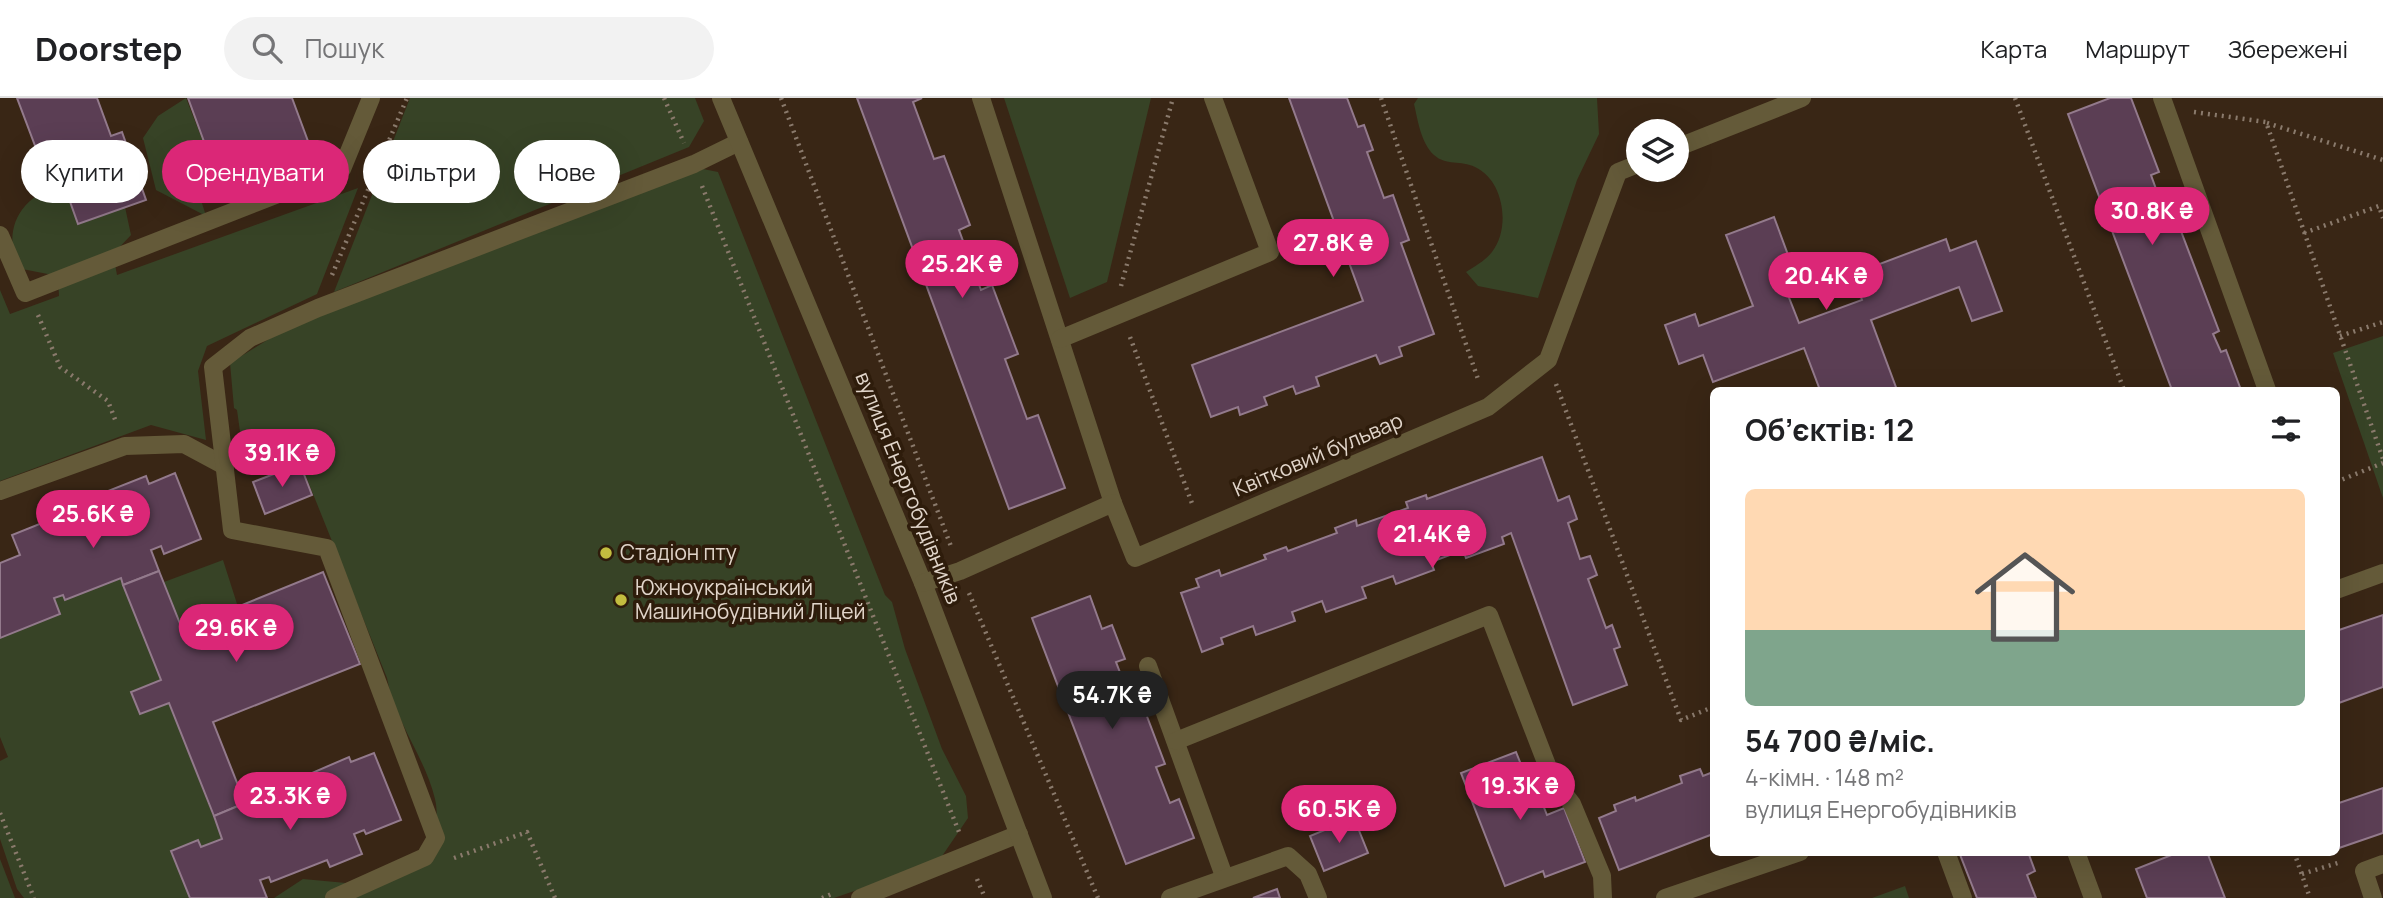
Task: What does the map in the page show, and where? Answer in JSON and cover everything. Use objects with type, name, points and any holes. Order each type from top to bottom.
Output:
[{"type":"street","points":[[0,235],[25,293],[342,169],[371,98]]},
{"type":"street","name":"вулиця Енергобудівників","points":[[721,98],[923,583],[1043,898]]},
{"type":"street","points":[[923,583],[960,571],[1113,503],[981,98]]},
{"type":"street","points":[[1060,339],[1270,252],[1213,98]]},
{"type":"street","points":[[1689,143],[1802,98]]},
{"type":"street","points":[[2164,103],[2265,387]]},
{"type":"street","points":[[334,898],[425,857],[436,838],[327,548],[232,530],[213,367],[250,338],[318,308],[694,164],[739,142]]},
{"type":"street","points":[[1548,360],[1618,172],[1626,169]]},
{"type":"street","name":"Квітковий бульвар","points":[[1113,503],[1135,558],[1488,407],[1548,360]]},
{"type":"street","points":[[0,491],[125,446],[184,444],[225,466]]},
{"type":"street","points":[[2340,587],[2383,573]]},
{"type":"street","points":[[1176,741],[1489,615],[1552,778],[1572,804],[1602,876],[1603,898]]},
{"type":"street","points":[[1148,666],[1224,876]]},
{"type":"street","points":[[860,898],[1018,834]]},
{"type":"street","points":[[1170,898],[1224,876],[1288,856],[1308,874],[1318,898]]},
{"type":"street","points":[[1665,898],[1788,856]]},
{"type":"street","points":[[1947,856],[1963,898]]},
{"type":"street","points":[[2077,856],[2093,898]]},
{"type":"street","points":[[2373,898],[2364,871],[2383,864]]},
{"type":"path","points":[[318,308],[407,98]]},
{"type":"path","points":[[664,98],[694,164],[985,898]]},
{"type":"path","points":[[781,98],[960,571],[1098,898]]},
{"type":"path","points":[[1381,98],[1488,407]]},
{"type":"path","points":[[2015,98],[2123,387]]},
{"type":"path","points":[[2164,103],[2266,122],[2383,160]]},
{"type":"path","points":[[2266,122],[2383,461],[2340,480]]},
{"type":"path","points":[[2304,233],[2379,206],[2383,218]]},
{"type":"path","points":[[25,293],[40,318],[60,368],[108,401],[125,446]]},
{"type":"path","points":[[2340,337],[2383,322]]},
{"type":"path","points":[[1548,360],[1681,720],[1710,708]]},
{"type":"path","points":[[0,813],[34,898]]},
{"type":"path","points":[[531,840],[555,898]]},
{"type":"path","points":[[2295,856],[2310,898]]},
{"type":"path","points":[[2302,874],[2337,863]]},
{"type":"green space","points":[[186,98],[202,140],[162,140],[162,193],[156,190],[148,158],[148,140],[143,138],[158,116]]},
{"type":"green space","points":[[410,98],[695,98],[704,121],[689,147],[620,175],[620,140],[514,140],[514,203],[552,203],[334,292],[369,203],[500,203],[500,140],[394,140]]},
{"type":"green space","points":[[1004,98],[1151,98],[1107,282],[1070,298]]},
{"type":"green space","points":[[1418,98],[1597,98],[1599,134],[1577,180],[1538,298],[1478,286],[1466,272],[1486,258],[1498,242],[1503,218],[1502,205],[1493,182],[1485,173],[1470,165],[1444,161],[1430,150],[1423,138],[1414,104]]},
{"type":"green space","name":"Стадіон пту","points":[[703,169],[718,172],[885,595],[892,602],[905,649],[942,749],[966,796],[968,818],[938,862],[834,898],[274,898],[303,879],[346,883],[408,869],[436,838],[436,808],[430,783],[396,709],[387,678],[299,459],[243,453],[237,410],[234,408],[230,363],[301,319],[612,203],[620,203],[620,200]]},
{"type":"green space","points":[[358,188],[317,294],[207,346],[198,371],[206,440],[151,425],[0,481],[0,290],[10,314],[59,296],[58,276],[17,268],[12,238],[19,214],[26,205],[70,203],[78,224],[125,207],[131,235],[113,254],[117,275],[316,203],[349,203],[349,191]]},
{"type":"green space","points":[[181,203],[202,203],[206,216]]},
{"type":"green space","points":[[2383,336],[2383,498],[2333,353]]},
{"type":"green space","points":[[223,560],[238,607],[203,621],[205,628],[185,636],[164,582]]},
{"type":"green space","points":[[121,578],[161,680],[131,692],[140,714],[169,703],[222,839],[201,847],[198,840],[171,851],[190,898],[24,898],[17,889],[0,839],[0,761],[8,757],[0,737],[0,638],[60,614],[54,598],[63,595],[65,600]]},
{"type":"green space","points":[[0,859],[15,898],[0,898]]},
{"type":"green space","points":[[1905,886],[1909,898],[1872,898]]},
{"type":"building","points":[[17,98],[97,98],[111,136],[122,132],[125,140],[33,140]]},
{"type":"building","points":[[188,98],[292,98],[308,140],[203,140]]},
{"type":"building","points":[[857,98],[922,98],[913,102],[934,159],[944,156],[970,225],[959,230],[981,290],[992,285],[1018,354],[1005,359],[1027,419],[1038,415],[1065,488],[1009,509]]},
{"type":"building","points":[[1289,98],[1347,98],[1358,127],[1364,125],[1373,150],[1367,152],[1384,198],[1393,195],[1409,240],[1401,243],[1434,334],[1399,347],[1402,356],[1380,364],[1376,355],[1316,377],[1319,386],[1296,394],[1293,386],[1264,397],[1267,405],[1240,415],[1238,407],[1211,417],[1192,365],[1363,301]]},
{"type":"building","points":[[2110,98],[2131,98],[2159,172],[2151,175],[2160,200],[2168,197],[2219,331],[2213,334],[2221,352],[2226,350],[2240,387],[2171,387],[2068,114]]},
{"type":"building","points":[[70,203],[138,203],[78,224]]},
{"type":"building","points":[[1774,217],[1801,290],[1788,295],[1799,323],[1862,300],[1853,274],[1946,239],[1950,251],[1976,241],[2002,311],[1972,321],[1959,287],[1871,320],[1896,387],[1819,387],[1804,348],[1713,382],[1703,355],[1679,364],[1665,325],[1695,314],[1699,326],[1753,306],[1726,235]]},
{"type":"building","points":[[1542,457],[1558,501],[1569,496],[1577,519],[1568,523],[1580,559],[1590,556],[1597,575],[1588,579],[1606,628],[1612,625],[1620,647],[1614,649],[1627,685],[1573,705],[1511,533],[1502,537],[1504,544],[1466,558],[1463,550],[1431,562],[1434,570],[1396,584],[1393,576],[1362,587],[1366,598],[1326,612],[1322,601],[1292,612],[1295,621],[1256,635],[1253,626],[1221,638],[1223,644],[1202,652],[1181,593],[1199,587],[1196,579],[1219,570],[1221,576],[1266,559],[1264,555],[1286,547],[1288,551],[1337,533],[1335,528],[1356,520],[1357,526],[1408,508],[1406,502],[1426,495],[1427,499]]},
{"type":"building","points":[[300,464],[312,495],[265,514],[253,482]]},
{"type":"building","points":[[175,473],[201,539],[164,554],[161,546],[151,550],[159,571],[123,585],[121,578],[65,600],[63,595],[54,598],[60,614],[0,638],[0,563],[20,555],[12,535],[42,523],[45,529],[112,502],[108,491],[146,476],[149,484]]},
{"type":"building","points":[[159,571],[185,636],[205,628],[203,621],[323,572],[360,664],[213,722],[245,803],[214,816],[169,703],[140,714],[131,692],[161,680],[123,585]]},
{"type":"building","points":[[1090,596],[1102,629],[1112,625],[1125,659],[1116,662],[1131,701],[1140,698],[1165,764],[1156,767],[1170,803],[1179,799],[1194,838],[1126,864],[1032,618]]},
{"type":"building","points":[[2383,615],[2383,687],[2340,703],[2340,630]]},
{"type":"building","points":[[1516,752],[1528,782],[1533,780],[1547,815],[1564,808],[1585,862],[1545,877],[1543,871],[1505,886],[1461,773]]},
{"type":"building","points":[[374,753],[401,820],[366,834],[364,830],[354,834],[362,854],[330,867],[327,860],[271,882],[269,877],[260,880],[267,898],[190,898],[171,851],[198,840],[201,847],[222,839],[214,816],[245,803],[247,809],[305,786],[308,793],[318,789],[312,773],[349,757],[351,762]]},
{"type":"building","points":[[1700,769],[1703,776],[1710,773],[1710,835],[1619,870],[1599,818],[1616,811],[1614,805],[1635,797],[1636,801],[1682,783],[1680,776]]},
{"type":"building","points":[[2383,788],[2383,833],[2340,848],[2340,803]]},
{"type":"building","points":[[1354,818],[1368,853],[1324,871],[1310,836]]},
{"type":"building","points":[[1961,856],[2029,856],[2035,871],[2027,875],[2036,898],[1977,898]]},
{"type":"building","points":[[2169,856],[2209,856],[2225,898],[2147,898],[2136,869]]},
{"type":"building","points":[[1277,889],[1280,898],[1253,898]]},
{"type":"place","name":"Стадіон пту","points":[[606,553]]},
{"type":"place","name":"Южноукраїнський Машинобудівний Ліцей","points":[[621,600]]}]
